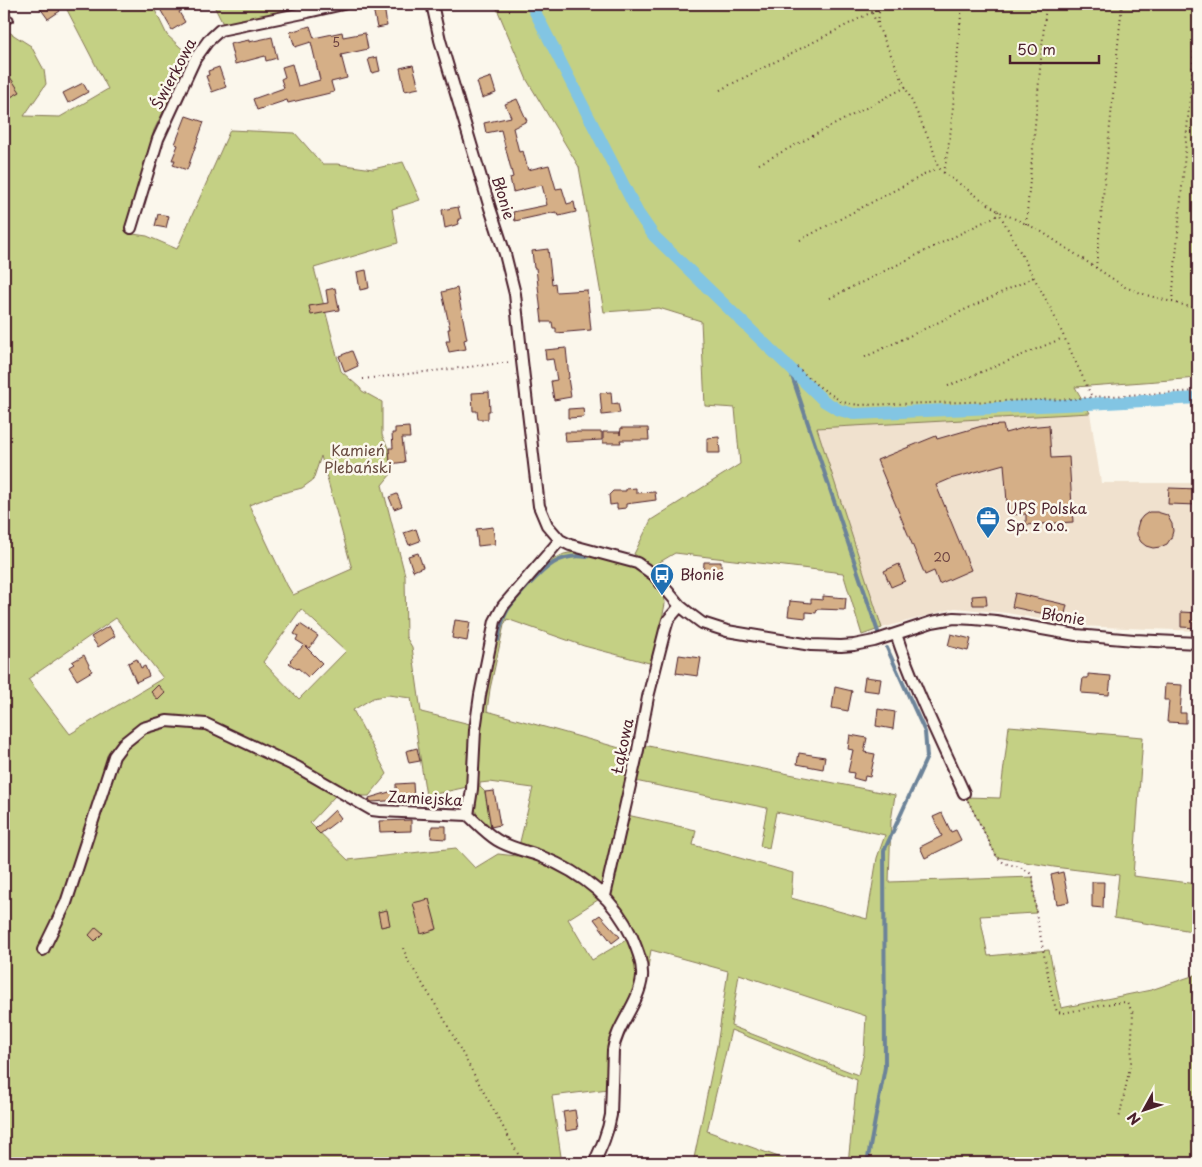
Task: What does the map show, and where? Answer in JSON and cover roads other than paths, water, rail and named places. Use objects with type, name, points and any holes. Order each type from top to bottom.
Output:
[{"type":"street","name":"Świerkowa","points":[[130,228],[158,139],[195,60],[208,41],[220,30],[343,4]]},
{"type":"street","name":"Błonie","points":[[432,4],[440,40],[515,294],[539,506],[547,525],[560,540],[570,545],[637,563],[654,575],[680,606],[702,623],[727,631],[811,645],[854,645],[932,622],[954,618],[996,621],[1076,635],[1198,643]]},
{"type":"street","points":[[468,815],[480,695],[496,621],[503,606],[560,540]]},
{"type":"street","name":"Łąkowa","points":[[604,896],[638,750],[648,697],[665,630],[668,620],[680,606]]},
{"type":"street","points":[[896,634],[922,702],[964,793]]},
{"type":"street","name":"Zamiejska","points":[[43,950],[66,903],[114,756],[123,744],[143,728],[166,721],[206,724],[297,767],[372,810],[468,815],[480,827],[498,840],[509,846],[558,863],[584,879],[604,896],[621,917],[629,930],[638,954],[642,974],[641,982],[637,995],[614,1040],[610,1124],[594,1163]]},
{"type":"lane","points":[[4,21],[10,19]]},
{"type":"waterway","points":[[531,4],[638,213],[654,236],[824,401],[839,410],[854,414],[1198,398]]},
{"type":"waterway","points":[[789,367],[878,632]]},
{"type":"waterway","points":[[498,640],[504,616],[514,601],[538,575],[559,560],[577,556],[587,557]]},
{"type":"waterway","points":[[867,1163],[885,1067],[884,851],[927,757],[925,732],[887,648]]},
{"type":"place","name":"UPS Polska Sp. z o.o.","points":[[988,539]]},
{"type":"place","name":"Błonie","points":[[662,596]]},
{"type":"park label","name":"Kamień Plebański","points":[[358,460]]}]
